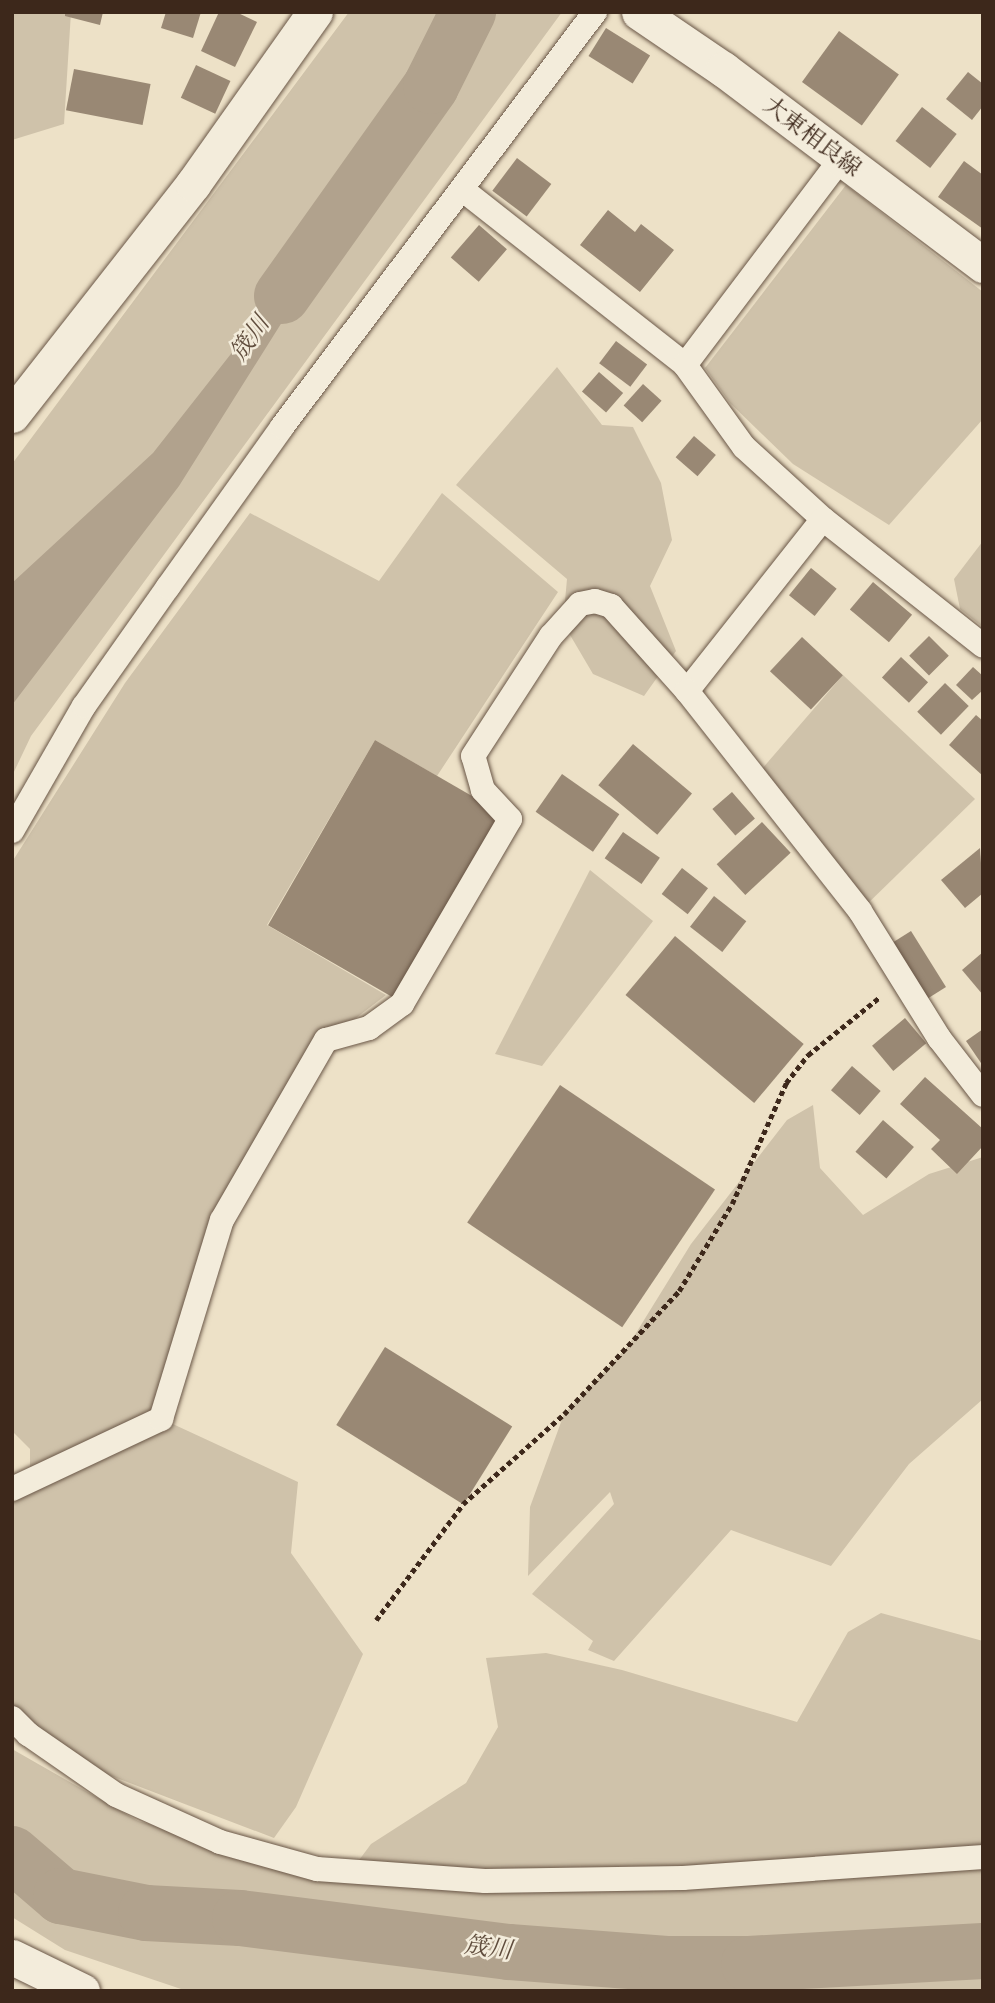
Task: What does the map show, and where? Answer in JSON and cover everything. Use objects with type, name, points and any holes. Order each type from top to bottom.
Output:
[{"type":"street","points":[[12,415],[193,184],[315,12]]},
{"type":"street","points":[[12,831],[84,706],[282,427],[595,12]]},
{"type":"street","name":"大東相良線","points":[[639,12],[723,69],[983,265]]},
{"type":"street","points":[[685,365],[841,159]]},
{"type":"street","points":[[463,190],[685,365],[744,447],[823,519],[983,646]]},
{"type":"street","points":[[687,691],[823,519]]},
{"type":"street","points":[[12,1489],[161,1419],[222,1220],[326,1041],[369,1028],[402,1004],[510,818],[483,790],[473,756],[551,636],[580,604],[595,601],[611,606],[687,691],[860,911],[947,1050],[983,1095]]},
{"type":"street","points":[[12,1718],[28,1734],[116,1795],[220,1842],[317,1869],[485,1881],[683,1878],[983,1857]]},
{"type":"street","points":[[12,1957],[82,1991]]},
{"type":"path","points":[[376,1620],[463,1504],[564,1413],[679,1291],[732,1204],[786,1083],[808,1055],[903,979]]},
{"type":"shaded area","points":[[12,12],[71,12],[64,124],[12,140]]},
{"type":"shaded area","points":[[349,12],[562,12],[31,736],[12,776],[12,464]]},
{"type":"shaded area","points":[[846,185],[983,292],[983,419],[889,525],[793,464],[730,403],[705,368]]},
{"type":"shaded area","points":[[557,367],[602,425],[633,427],[661,483],[672,540],[650,586],[676,651],[644,696],[593,674],[563,623],[567,579],[456,485]]},
{"type":"shaded area","points":[[442,493],[558,592],[437,776],[375,740],[267,925],[386,995],[326,1041],[231,1205],[162,1419],[298,1482],[291,1553],[363,1654],[296,1807],[274,1838],[59,1756],[12,1718],[12,1492],[28,1481],[30,1495],[30,1449],[12,1431],[12,862],[125,683],[250,513],[379,581]]},
{"type":"shaded area","points":[[983,541],[983,627],[960,609],[954,579]]},
{"type":"shaded area","points":[[843,675],[975,799],[860,911],[755,777]]},
{"type":"shaded area","points":[[590,870],[653,921],[542,1066],[495,1054]]},
{"type":"shaded area","points":[[813,1105],[820,1168],[863,1215],[929,1174],[983,1157],[983,1399],[909,1464],[831,1566],[731,1530],[614,1661],[588,1650],[593,1641],[532,1594],[614,1504],[610,1492],[528,1576],[530,1507],[564,1414],[628,1346],[691,1244],[787,1120]]},
{"type":"shaded area","points":[[881,1613],[983,1641],[983,1991],[187,1991],[65,1950],[12,1917],[12,1749],[138,1821],[260,1853],[351,1871],[371,1844],[466,1783],[498,1727],[486,1658],[546,1653],[622,1670],[797,1722],[848,1632]]},
{"type":"water","points":[[326,233],[294,303],[179,486],[12,705],[12,583],[153,453]]},
{"type":"building","points":[[65,12],[103,12],[100,25],[65,16]]},
{"type":"building","points":[[166,12],[201,12],[193,38],[161,28]]},
{"type":"building","points":[[219,12],[236,12],[257,22],[235,67],[201,51]]},
{"type":"building","points":[[606,28],[650,56],[633,84],[589,56]]},
{"type":"building","points":[[839,31],[899,74],[862,125],[802,82]]},
{"type":"building","points":[[196,65],[230,81],[215,114],[181,98]]},
{"type":"building","points":[[74,69],[151,84],[143,125],[66,110]]},
{"type":"building","points":[[968,72],[983,84],[983,106],[972,120],[946,99]]},
{"type":"building","points":[[922,107],[957,134],[930,168],[896,141]]},
{"type":"building","points":[[517,158],[551,184],[527,217],[492,191]]},
{"type":"building","points":[[964,161],[983,175],[983,229],[938,197]]},
{"type":"building","points":[[608,210],[635,232],[641,224],[674,250],[640,292],[580,245]]},
{"type":"building","points":[[479,225],[507,249],[479,282],[451,257]]},
{"type":"building","points":[[616,341],[647,364],[630,387],[599,363]]},
{"type":"building","points":[[599,372],[623,393],[606,413],[582,392]]},
{"type":"building","points":[[643,384],[662,401],[642,422],[624,406]]},
{"type":"building","points":[[694,436],[716,455],[698,476],[676,457]]},
{"type":"building","points":[[811,568],[837,589],[815,616],[789,595]]},
{"type":"building","points":[[873,582],[912,615],[889,642],[850,610]]},
{"type":"building","points":[[929,636],[949,656],[929,676],[909,656]]},
{"type":"building","points":[[802,637],[843,675],[811,710],[770,671]]},
{"type":"building","points":[[901,657],[928,682],[909,703],[882,677]]},
{"type":"building","points":[[973,667],[983,676],[983,690],[972,700],[956,685]]},
{"type":"building","points":[[945,683],[969,706],[941,735],[917,712]]},
{"type":"building","points":[[976,715],[983,721],[983,776],[949,745]]},
{"type":"building","points":[[375,740],[510,818],[403,1003],[268,925]]},
{"type":"building","points":[[633,744],[692,793],[657,835],[598,785]]},
{"type":"building","points":[[562,774],[619,814],[593,852],[536,812]]},
{"type":"building","points":[[732,792],[755,818],[735,835],[712,809]]},
{"type":"building","points":[[762,822],[791,853],[745,895],[717,864]]},
{"type":"building","points":[[623,832],[660,858],[642,884],[605,858]]},
{"type":"building","points":[[980,848],[983,893],[965,908],[941,880]]},
{"type":"building","points":[[682,868],[708,888],[688,914],[662,894]]},
{"type":"building","points":[[714,896],[746,921],[722,952],[690,927]]},
{"type":"building","points":[[911,931],[946,987],[927,999],[892,943]]},
{"type":"building","points":[[675,936],[804,1044],[754,1103],[626,995]]},
{"type":"building","points":[[983,952],[983,995],[962,970]]},
{"type":"building","points":[[905,1018],[926,1043],[893,1071],[872,1046]]},
{"type":"building","points":[[983,1029],[983,1066],[966,1041]]},
{"type":"building","points":[[852,1066],[881,1091],[860,1115],[831,1090]]},
{"type":"building","points":[[925,1077],[983,1129],[983,1146],[957,1174],[931,1149],[940,1140],[900,1104]]},
{"type":"building","points":[[560,1085],[715,1190],[622,1327],[467,1223]]},
{"type":"building","points":[[883,1120],[914,1147],[886,1179],[855,1152]]},
{"type":"building","points":[[385,1347],[512,1426],[463,1505],[336,1425]]},
{"type":"waterway","name":"筬川","points":[[282,296],[431,86],[468,12]]},
{"type":"waterway","name":"筬川","points":[[12,1854],[61,1896],[146,1913],[240,1918],[509,1952],[667,1964],[749,1964],[983,1951]]}]
